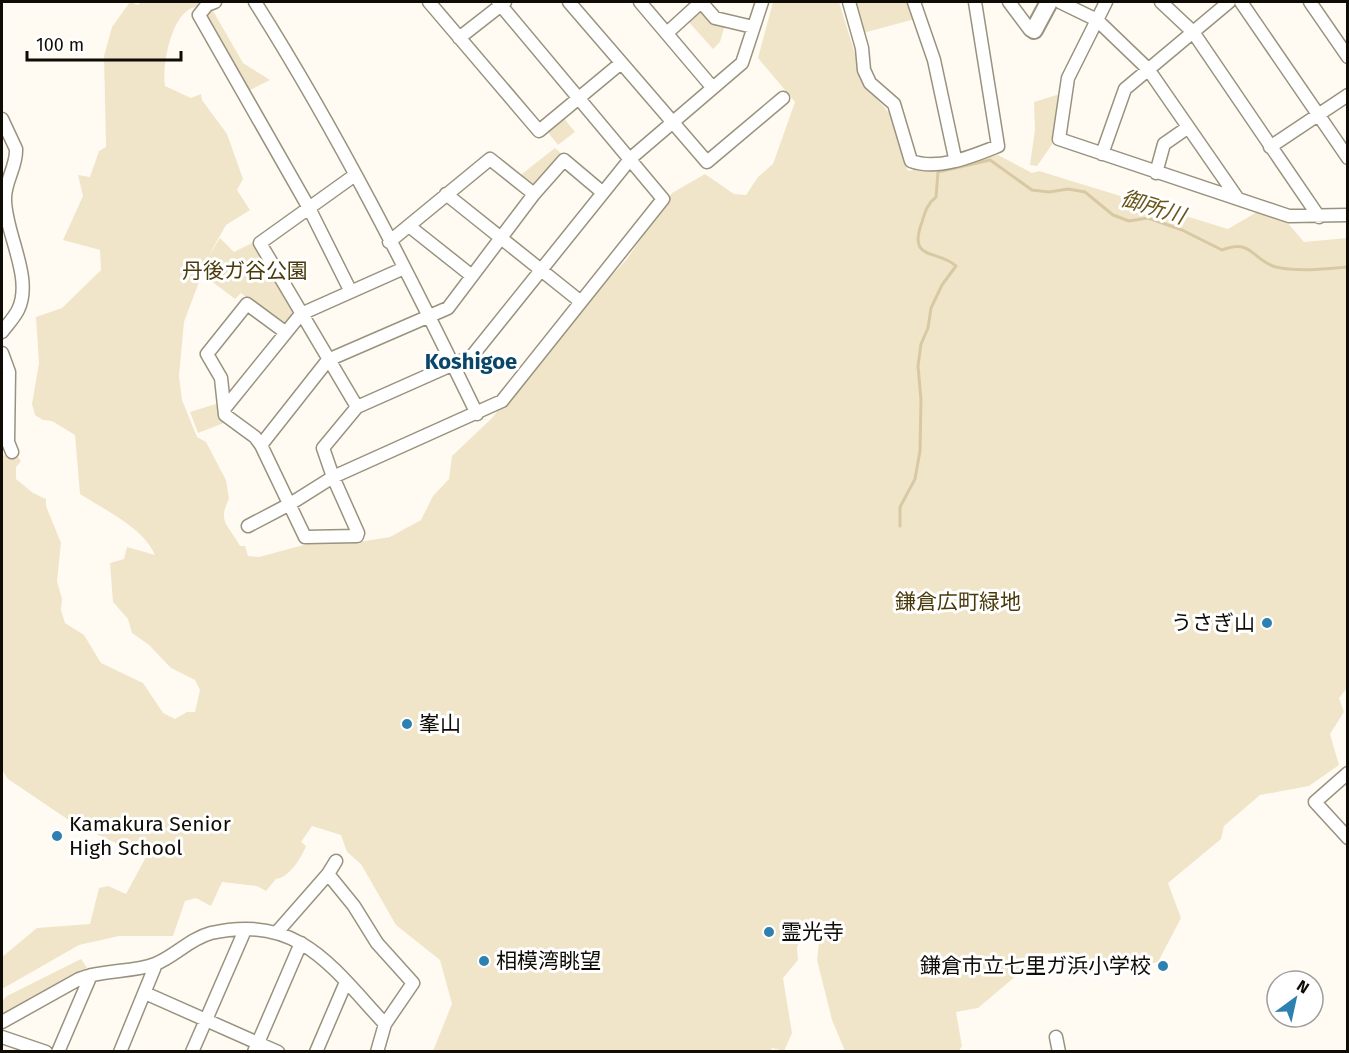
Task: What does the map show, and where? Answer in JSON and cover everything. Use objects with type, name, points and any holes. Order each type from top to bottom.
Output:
[{"type":"street","points":[[215,2],[199,15],[309,208],[350,290]]},
{"type":"street","points":[[255,2],[292,61],[355,176],[477,414]]},
{"type":"street","points":[[429,2],[539,131],[621,63]]},
{"type":"street","points":[[571,2],[621,63],[709,162],[783,98]]},
{"type":"street","points":[[640,2],[712,87]]},
{"type":"street","points":[[667,33],[701,2],[715,18],[753,27]]},
{"type":"street","points":[[285,332],[247,304],[207,354],[221,378],[225,415],[255,437],[261,445],[305,537],[357,536],[358,533],[323,448],[357,407],[472,356],[630,158],[742,63],[762,2]]},
{"type":"street","points":[[849,2],[862,48],[864,70],[870,83],[894,104],[911,161],[925,165],[999,146],[975,2]]},
{"type":"street","points":[[914,2],[934,60],[955,158]]},
{"type":"street","points":[[1009,2],[1021,21],[1030,30],[1034,30],[1049,2]]},
{"type":"street","points":[[1060,2],[1097,20],[1148,69],[1238,199]]},
{"type":"street","points":[[1106,2],[1068,78],[1059,139],[1289,216],[1347,215]]},
{"type":"street","points":[[1161,2],[1193,32],[1319,217]]},
{"type":"street","points":[[1102,154],[1125,90],[1229,2]]},
{"type":"street","points":[[1241,2],[1347,158]]},
{"type":"street","points":[[1310,2],[1347,57]]},
{"type":"street","points":[[248,526],[290,504],[333,477],[502,401],[663,199],[502,3],[459,38]]},
{"type":"street","points":[[1270,147],[1347,95]]},
{"type":"street","points":[[2,119],[16,149],[5,197],[12,238],[17,250],[22,299],[18,312],[2,332]]},
{"type":"street","points":[[1156,173],[1164,144],[1187,128]]},
{"type":"street","points":[[389,242],[490,159],[534,194]]},
{"type":"street","points":[[261,445],[328,360],[448,308],[534,194],[564,160],[602,192]]},
{"type":"street","points":[[355,176],[260,243],[357,407]]},
{"type":"street","points":[[446,195],[580,302]]},
{"type":"street","points":[[409,226],[472,276]]},
{"type":"street","points":[[225,408],[302,314],[350,290],[402,269]]},
{"type":"street","points":[[2,353],[9,372],[8,442],[12,452]]},
{"type":"street","points":[[1347,773],[1315,802],[1347,838]]},
{"type":"street","points":[[278,931],[328,874],[336,861]]},
{"type":"street","points":[[328,874],[354,906],[377,943],[413,983],[385,1024],[376,1052]]},
{"type":"street","points":[[2,1022],[91,975],[156,964],[180,947],[210,933],[245,930],[278,931],[317,952],[385,1024]]},
{"type":"street","points":[[192,1052],[245,930]]},
{"type":"street","points":[[256,1047],[302,944]]},
{"type":"street","points":[[120,1052],[156,964]]},
{"type":"street","points":[[58,1052],[91,975]]},
{"type":"street","points":[[316,1052],[346,982]]},
{"type":"street","points":[[145,993],[206,1020],[256,1047],[278,1052]]},
{"type":"street","points":[[2,1037],[46,1052]]},
{"type":"street","points":[[1056,1037],[1059,1052]]},
{"type":"green space","name":"鎌倉広町緑地","points":[[130,2],[138,5],[141,2],[198,2],[200,5],[187,11],[176,25],[166,57],[165,86],[191,98],[201,94],[202,100],[227,134],[243,179],[237,190],[250,210],[226,225],[208,257],[220,238],[234,252],[254,242],[295,310],[294,316],[282,326],[241,293],[235,299],[202,274],[184,322],[179,376],[182,400],[197,437],[206,442],[226,480],[229,499],[224,519],[240,546],[245,546],[248,556],[259,557],[322,540],[359,542],[390,537],[421,520],[433,496],[449,479],[452,456],[492,418],[581,308],[627,259],[672,193],[705,174],[734,194],[746,195],[758,177],[773,164],[795,102],[758,58],[773,2],[839,2],[864,83],[889,113],[908,171],[998,155],[1032,173],[1039,171],[1228,229],[1257,212],[1286,221],[1304,242],[1347,238],[1348,687],[1339,698],[1344,712],[1330,734],[1339,765],[1309,786],[1260,795],[1224,826],[1221,839],[1168,883],[1181,918],[1158,962],[1131,967],[1086,959],[1073,952],[1042,954],[978,1008],[956,1012],[962,1046],[959,1051],[845,1051],[832,1020],[817,960],[820,933],[801,934],[797,948],[798,960],[783,978],[792,1033],[784,1051],[772,1048],[770,1052],[433,1051],[452,1004],[440,960],[396,925],[361,864],[347,852],[341,835],[312,826],[301,842],[306,846],[298,861],[286,875],[276,879],[266,891],[257,886],[222,882],[211,906],[196,898],[185,901],[173,936],[119,936],[79,945],[2,989],[2,957],[37,928],[90,924],[99,888],[108,886],[126,894],[146,857],[73,823],[8,779],[2,770],[2,453],[5,456],[17,456],[21,461],[16,467],[16,479],[33,493],[46,499],[46,506],[61,543],[57,581],[65,623],[84,635],[101,663],[143,683],[163,713],[175,719],[187,712],[195,712],[200,690],[195,680],[171,668],[149,645],[132,633],[128,619],[113,602],[110,563],[124,559],[127,547],[155,555],[142,536],[80,494],[75,435],[52,421],[43,420],[35,415],[32,404],[39,363],[36,317],[62,308],[101,270],[100,250],[63,240],[83,196],[78,175],[90,177],[99,151],[106,147],[104,56],[112,27]]},
{"type":"green space","points":[[853,2],[908,2],[915,19],[863,33]]},
{"type":"green space","points":[[212,9],[243,63],[270,80],[248,91],[204,13]]},
{"type":"green space","points":[[698,10],[704,10],[725,25],[720,42],[713,49],[687,20]]},
{"type":"green space","points":[[1060,94],[1053,143],[1037,166],[1030,165],[1035,129],[1034,102]]},
{"type":"green space","points":[[563,117],[575,132],[558,145],[546,130]]},
{"type":"green space","points":[[555,148],[563,155],[535,187],[518,177]]},
{"type":"green space","points":[[216,404],[224,423],[198,433],[190,412]]},
{"type":"green space","points":[[81,959],[88,969],[2,1015],[2,1001],[7,996]]},
{"type":"waterway","name":"御所川","points":[[900,526],[900,507],[915,479],[920,451],[921,400],[918,366],[921,344],[928,328],[931,308],[942,285],[956,266],[927,253],[918,243],[925,212],[930,202],[936,197],[938,172],[990,160],[1032,190],[1049,192],[1068,189],[1085,192],[1113,215],[1129,221],[1148,218],[1182,230],[1222,250],[1232,247],[1246,248],[1261,260],[1276,267],[1302,270],[1348,267]]},
{"type":"place","name":"うさぎ山","points":[[1267,623]]},
{"type":"place","name":"峯山","points":[[407,724]]},
{"type":"place","name":"Kamakura Senior High School","points":[[57,836]]},
{"type":"place","name":"霊光寺","points":[[769,932]]},
{"type":"place","name":"相模湾眺望","points":[[484,961]]},
{"type":"place","name":"鎌倉市立七里ガ浜小学校","points":[[1163,966]]},
{"type":"district","name":"Koshigoe","points":[[471,361]]},
{"type":"park label","name":"丹後ガ谷公園","points":[[245,271]]}]
